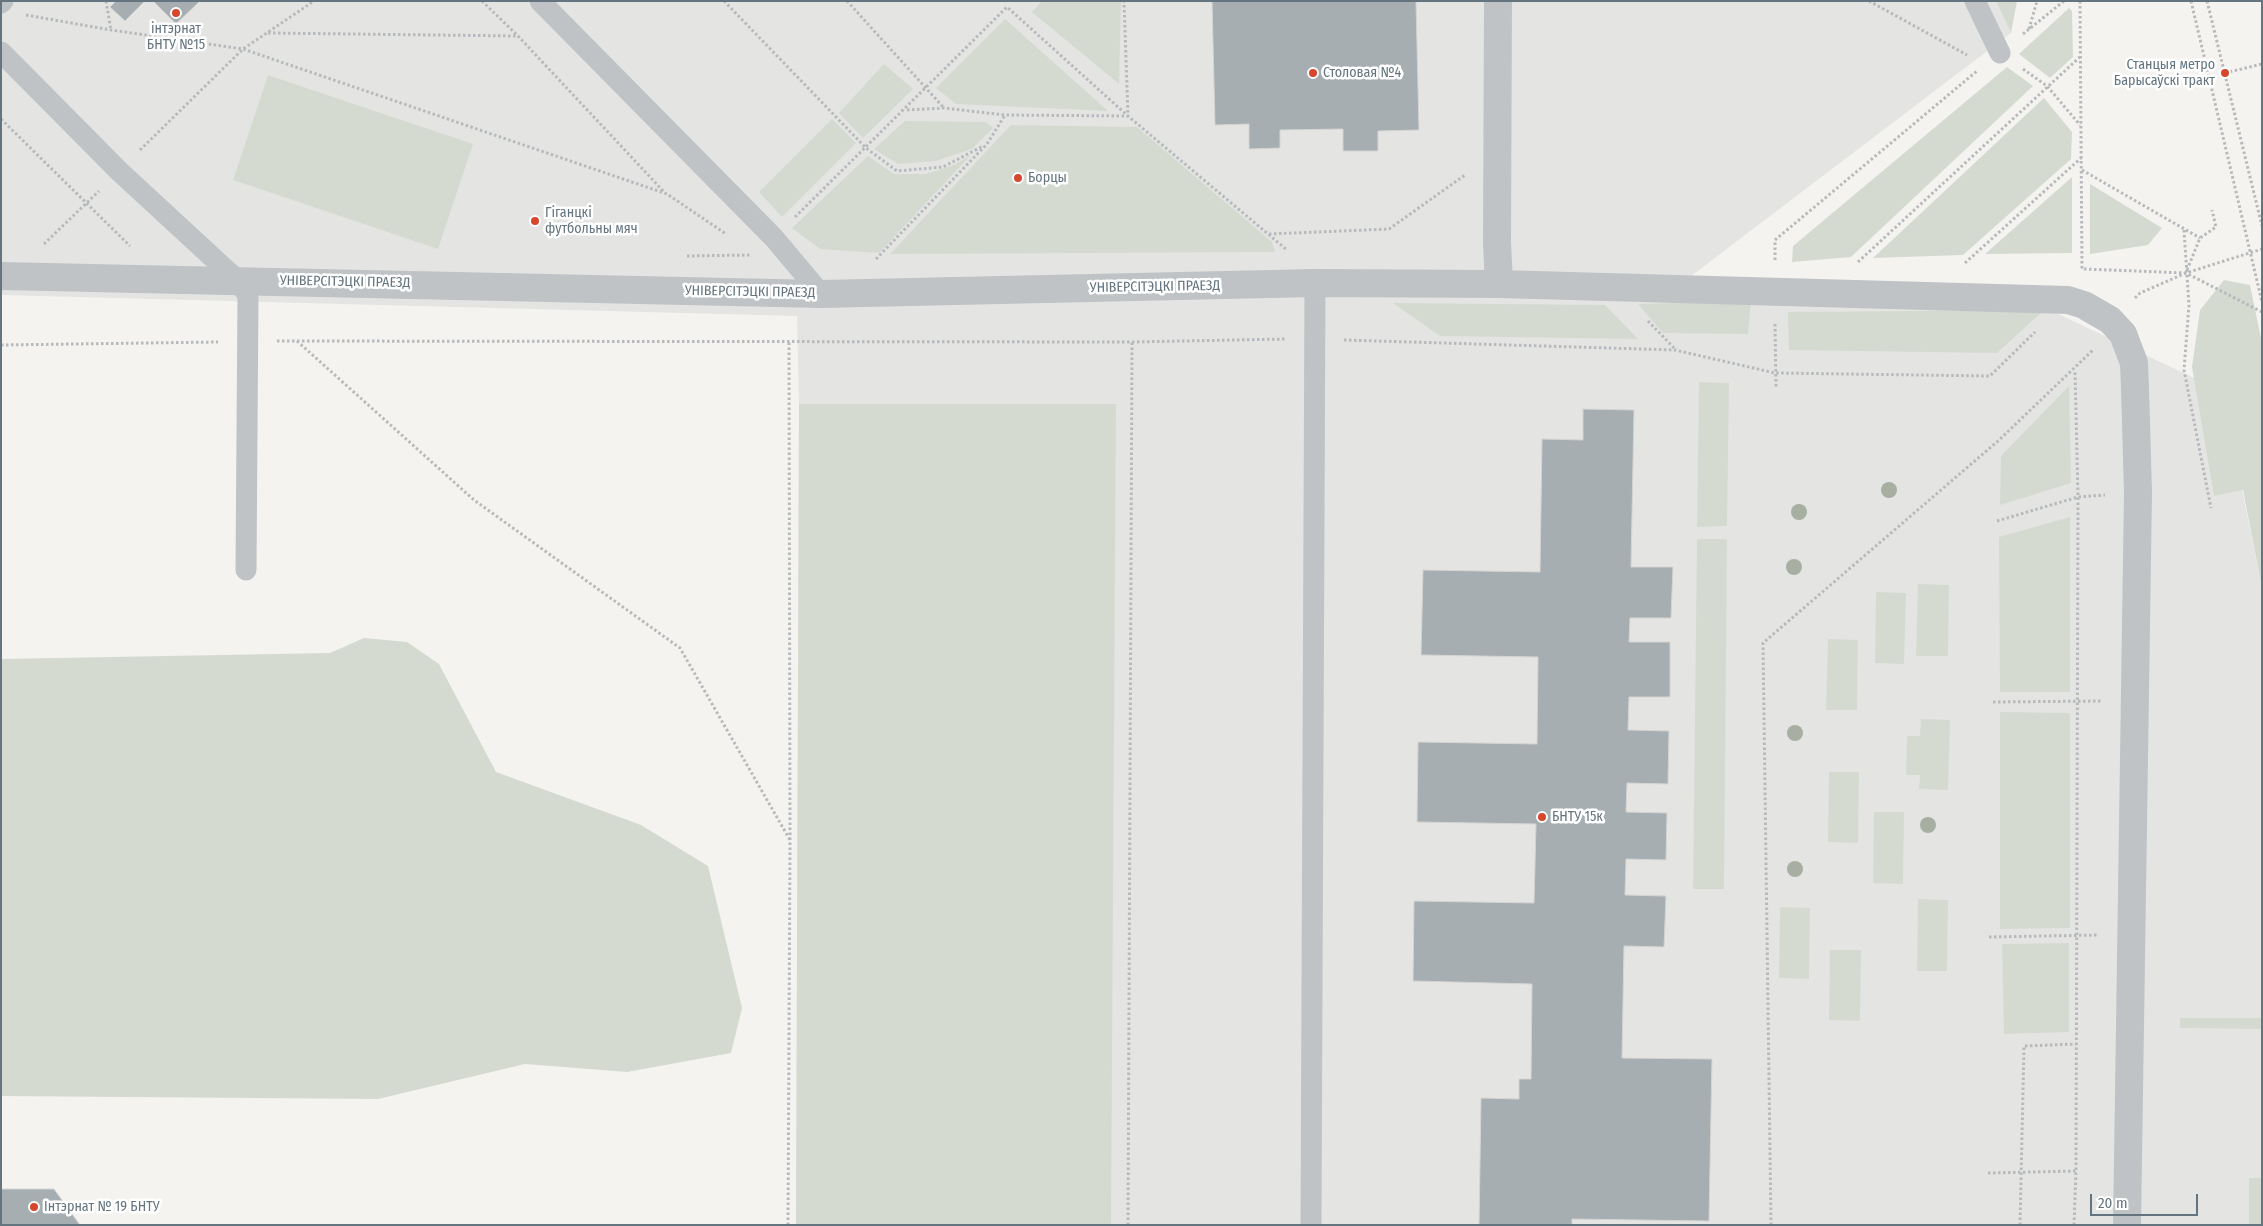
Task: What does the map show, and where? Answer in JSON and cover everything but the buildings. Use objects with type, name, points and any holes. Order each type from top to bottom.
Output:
[{"type":"street","points":[[1498,1],[1499,284]]},
{"type":"street","name":"УНІВЕРСІТЭЦКІ ПРАЕЗД","points":[[1,276],[236,279],[821,294],[1315,283],[1499,284],[1775,280],[2068,300]]},
{"type":"street","points":[[2068,300],[2098,312],[2110,320],[2123,334],[2129,346],[2134,364],[2136,388],[2138,492],[2133,701],[2132,936],[2127,1225]]},
{"type":"lane","points":[[540,1],[774,238],[821,294]]},
{"type":"lane","points":[[1975,1],[1993,58]]},
{"type":"lane","points":[[1,52],[119,171],[236,279],[248,295],[246,570]]},
{"type":"lane","points":[[1311,1225],[1315,283]]},
{"type":"path","points":[[106,1],[111,30]]},
{"type":"path","points":[[39,249],[243,49],[314,1]]},
{"type":"path","points":[[482,1],[518,36],[667,194],[732,238]]},
{"type":"path","points":[[724,1],[866,148],[897,171],[943,167],[987,144]]},
{"type":"path","points":[[847,1],[944,108]]},
{"type":"path","points":[[1004,1],[1007,7],[1128,116],[1293,256],[1315,283]]},
{"type":"path","points":[[1124,1],[1128,116]]},
{"type":"path","points":[[1869,1],[1993,58],[2047,86],[2081,126]]},
{"type":"path","points":[[2029,30],[2037,1]]},
{"type":"path","points":[[1776,388],[1774,240],[2064,1]]},
{"type":"path","points":[[1,345],[297,341],[789,340],[1132,342],[1314,339],[1675,350],[1775,373],[1990,376],[2082,284],[2080,1]]},
{"type":"path","points":[[2191,1],[2261,299]]},
{"type":"path","points":[[2207,1],[2262,226]]},
{"type":"path","points":[[749,250],[757,255],[906,110],[1007,7]]},
{"type":"path","points":[[20,14],[111,30],[243,49],[667,194]]},
{"type":"path","points":[[268,33],[518,36]]},
{"type":"path","points":[[1852,268],[2081,56]]},
{"type":"path","points":[[2225,73],[2262,64]]},
{"type":"path","points":[[906,110],[944,108],[1005,115],[1128,116]]},
{"type":"path","points":[[869,259],[878,259],[987,144],[1005,115]]},
{"type":"path","points":[[1,119],[132,248]]},
{"type":"path","points":[[1268,234],[1390,229],[1498,151]]},
{"type":"path","points":[[1961,267],[2081,158]]},
{"type":"path","points":[[2081,170],[2200,238]]},
{"type":"path","points":[[2186,273],[2200,238],[2216,227],[2212,210]]},
{"type":"path","points":[[2184,230],[2189,305],[2184,370],[2211,508]]},
{"type":"path","points":[[2186,273],[2262,249]]},
{"type":"path","points":[[2186,273],[2262,312]]},
{"type":"path","points":[[788,1225],[790,841],[789,340]]},
{"type":"path","points":[[297,341],[474,500],[680,648],[790,841]]},
{"type":"path","points":[[1128,1225],[1132,342]]},
{"type":"path","points":[[1771,1225],[1763,643],[1998,441],[2094,349]]},
{"type":"path","points":[[2074,369],[2078,497],[2076,1171],[2074,1225]]},
{"type":"path","points":[[1997,521],[2078,497],[2138,492]]},
{"type":"path","points":[[1993,702],[2133,701]]},
{"type":"path","points":[[1989,937],[2132,936]]},
{"type":"path","points":[[2020,1225],[2024,1046],[2076,1044]]},
{"type":"path","points":[[1988,1173],[2076,1171]]},
{"type":"shaded area","points":[[1,1],[1996,1],[2011,33],[1674,289],[2026,299],[2222,391],[2262,588],[2262,1225],[796,1225],[799,404],[797,316],[1,295]]},
{"type":"shaded area","points":[[1042,1],[1121,1],[1119,84],[1032,12]]},
{"type":"shaded area","points":[[1996,1],[2017,1],[2011,33]]},
{"type":"shaded area","points":[[2069,8],[2072,11],[2073,57],[2050,78],[2019,54]]},
{"type":"shaded area","points":[[1005,19],[1108,111],[956,104],[936,88]]},
{"type":"shaded area","points":[[884,64],[913,89],[863,138],[839,113]]},
{"type":"shaded area","points":[[2007,67],[2033,86],[1851,257],[1792,262],[1793,246]]},
{"type":"shaded area","points":[[268,75],[473,144],[438,249],[233,180]]},
{"type":"shaded area","points":[[2044,98],[2072,132],[2071,159],[1963,255],[1873,258]]},
{"type":"shaded area","points":[[832,119],[856,143],[782,217],[759,192]]},
{"type":"shaded area","points":[[905,121],[986,122],[993,128],[972,149],[936,161],[898,164],[874,149]]},
{"type":"shaded area","points":[[1011,125],[1137,127],[1272,242],[1275,252],[890,254]]},
{"type":"shaded area","points":[[971,155],[879,253],[820,249],[792,228],[868,156],[894,174],[926,174],[954,165]]},
{"type":"shaded area","points":[[2072,177],[2072,253],[1985,254]]},
{"type":"shaded area","points":[[2090,184],[2162,228],[2148,245],[2090,254]]},
{"type":"shaded area","points":[[2224,280],[2250,285],[2262,343],[2262,588],[2243,490],[2214,496],[2192,367],[2200,310]]},
{"type":"shaded area","points":[[1751,301],[1748,334],[1663,333],[1638,304]]},
{"type":"shaded area","points":[[1393,303],[1605,305],[1638,339],[1440,336]]},
{"type":"shaded area","points":[[2044,310],[1997,353],[1789,350],[1788,312]]},
{"type":"shaded area","points":[[1699,382],[1729,383],[1727,526],[1697,527]]},
{"type":"shaded area","points":[[2069,386],[2071,483],[2000,505],[2001,456]]},
{"type":"shaded area","points":[[799,404],[1116,404],[1111,1225],[796,1225]]},
{"type":"shaded area","points":[[2070,517],[2070,692],[2000,692],[1999,537]]},
{"type":"shaded area","points":[[1697,539],[1727,539],[1724,889],[1693,889]]},
{"type":"shaded area","points":[[1918,584],[1949,585],[1948,656],[1916,656]]},
{"type":"shaded area","points":[[1876,592],[1906,593],[1904,664],[1875,663]]},
{"type":"shaded area","points":[[364,638],[407,642],[439,664],[496,772],[641,825],[708,866],[742,1008],[731,1053],[627,1072],[525,1064],[378,1099],[1,1096],[1,659],[330,653]]},
{"type":"shaded area","points":[[1828,639],[1858,640],[1857,710],[1826,710]]},
{"type":"shaded area","points":[[2000,712],[2070,713],[2070,928],[2000,929]]},
{"type":"shaded area","points":[[1921,719],[1950,720],[1948,790],[1919,789],[1920,775],[1906,775],[1907,736],[1920,736]]},
{"type":"shaded area","points":[[1829,772],[1859,772],[1858,843],[1828,842]]},
{"type":"shaded area","points":[[1874,812],[1904,812],[1903,884],[1873,883]]},
{"type":"shaded area","points":[[1918,899],[1948,900],[1947,971],[1917,971]]},
{"type":"shaded area","points":[[1780,907],[1810,908],[1809,979],[1779,978]]},
{"type":"shaded area","points":[[2069,943],[2069,1032],[2004,1034],[2002,944]]},
{"type":"shaded area","points":[[1830,950],[1861,950],[1860,1021],[1829,1020]]},
{"type":"shaded area","points":[[2180,1018],[2262,1018],[2262,1029],[2180,1028]]},
{"type":"shaded area","points":[[2249,1178],[2262,1178],[2262,1225],[2249,1225]]},
{"type":"place","name":"інтэрнат БНТУ №15","points":[[176,13]]},
{"type":"place","name":"Столовая №4","points":[[1313,73]]},
{"type":"place","name":"Станцыя метро Барысаўскі тракт","points":[[2225,73]]},
{"type":"place","name":"Борцы","points":[[1018,178]]},
{"type":"place","name":"Гіганцкі футбольны мяч","points":[[535,221]]},
{"type":"place","name":"БНТУ 15к","points":[[1542,817]]},
{"type":"place","name":"Інтэрнат № 19 БНТУ","points":[[34,1207]]}]
